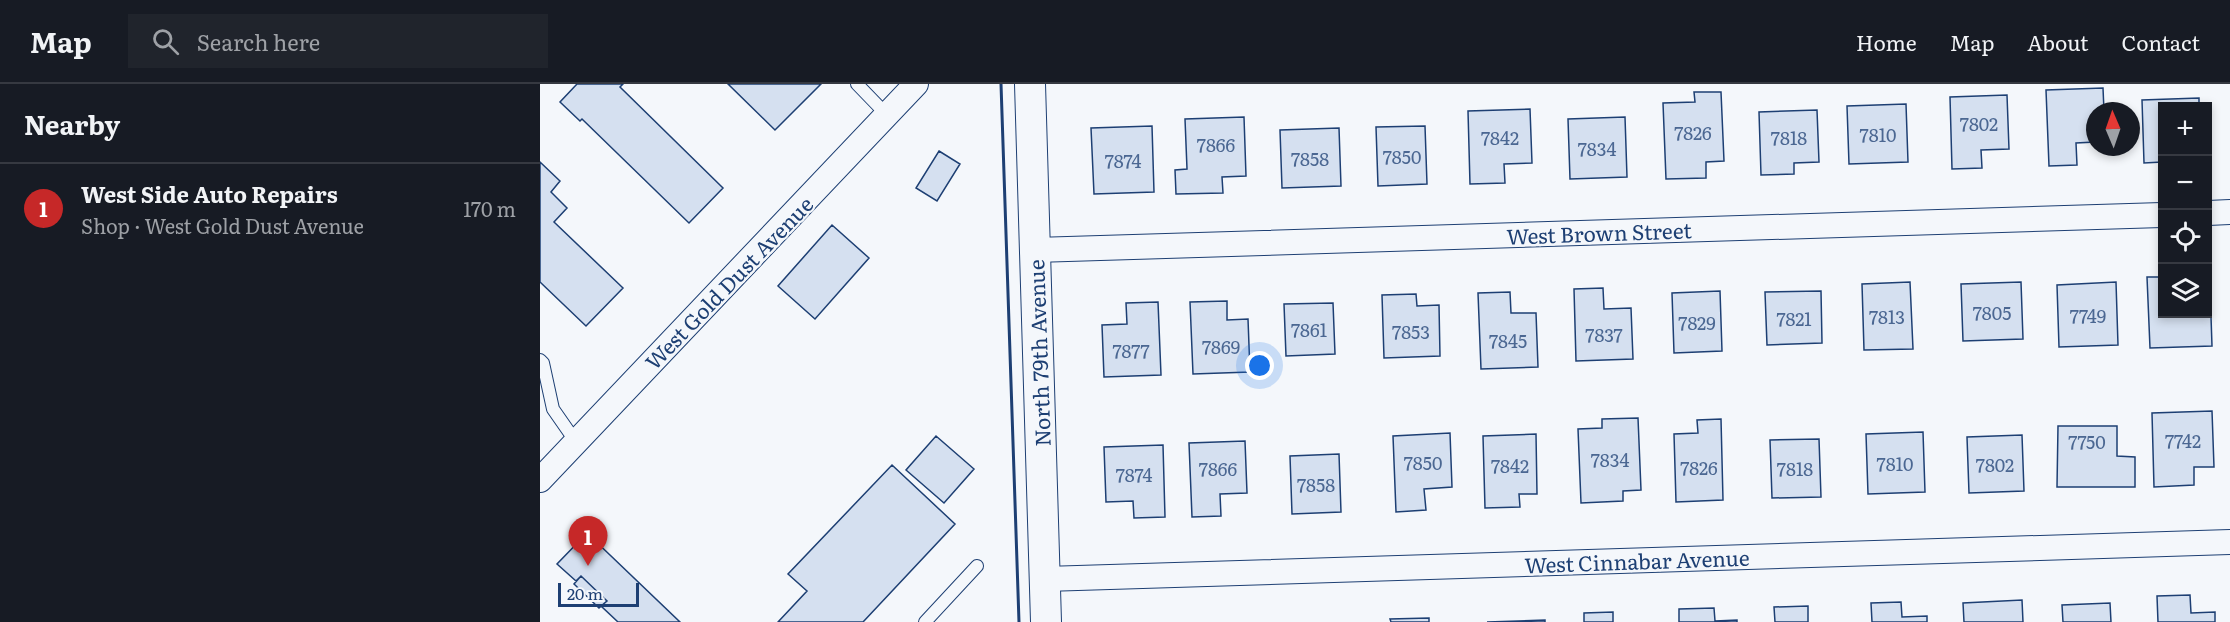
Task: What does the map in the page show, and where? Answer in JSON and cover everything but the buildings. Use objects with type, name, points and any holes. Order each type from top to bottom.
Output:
[{"type":"street","name":"West Gold Dust Avenue","points":[[540,480],[916,84]]},
{"type":"street","name":"North 79th Avenue","points":[[1030,84],[1046,622]]},
{"type":"street","points":[[2212,213],[2230,212]]},
{"type":"street","name":"West Brown Street","points":[[1035,250],[2158,215]]},
{"type":"street","name":"West Cinnabar Avenue","points":[[1045,579],[2230,542]]},
{"type":"lane","points":[[857,84],[887,115]]},
{"type":"lane","points":[[540,360],[543,363],[553,410],[576,442]]},
{"type":"lane","points":[[925,622],[977,566]]},
{"type":"wall","points":[[1001,84],[1019,622]]},
{"type":"place","name":"West Side Auto Repairs","points":[[588,566]]}]
